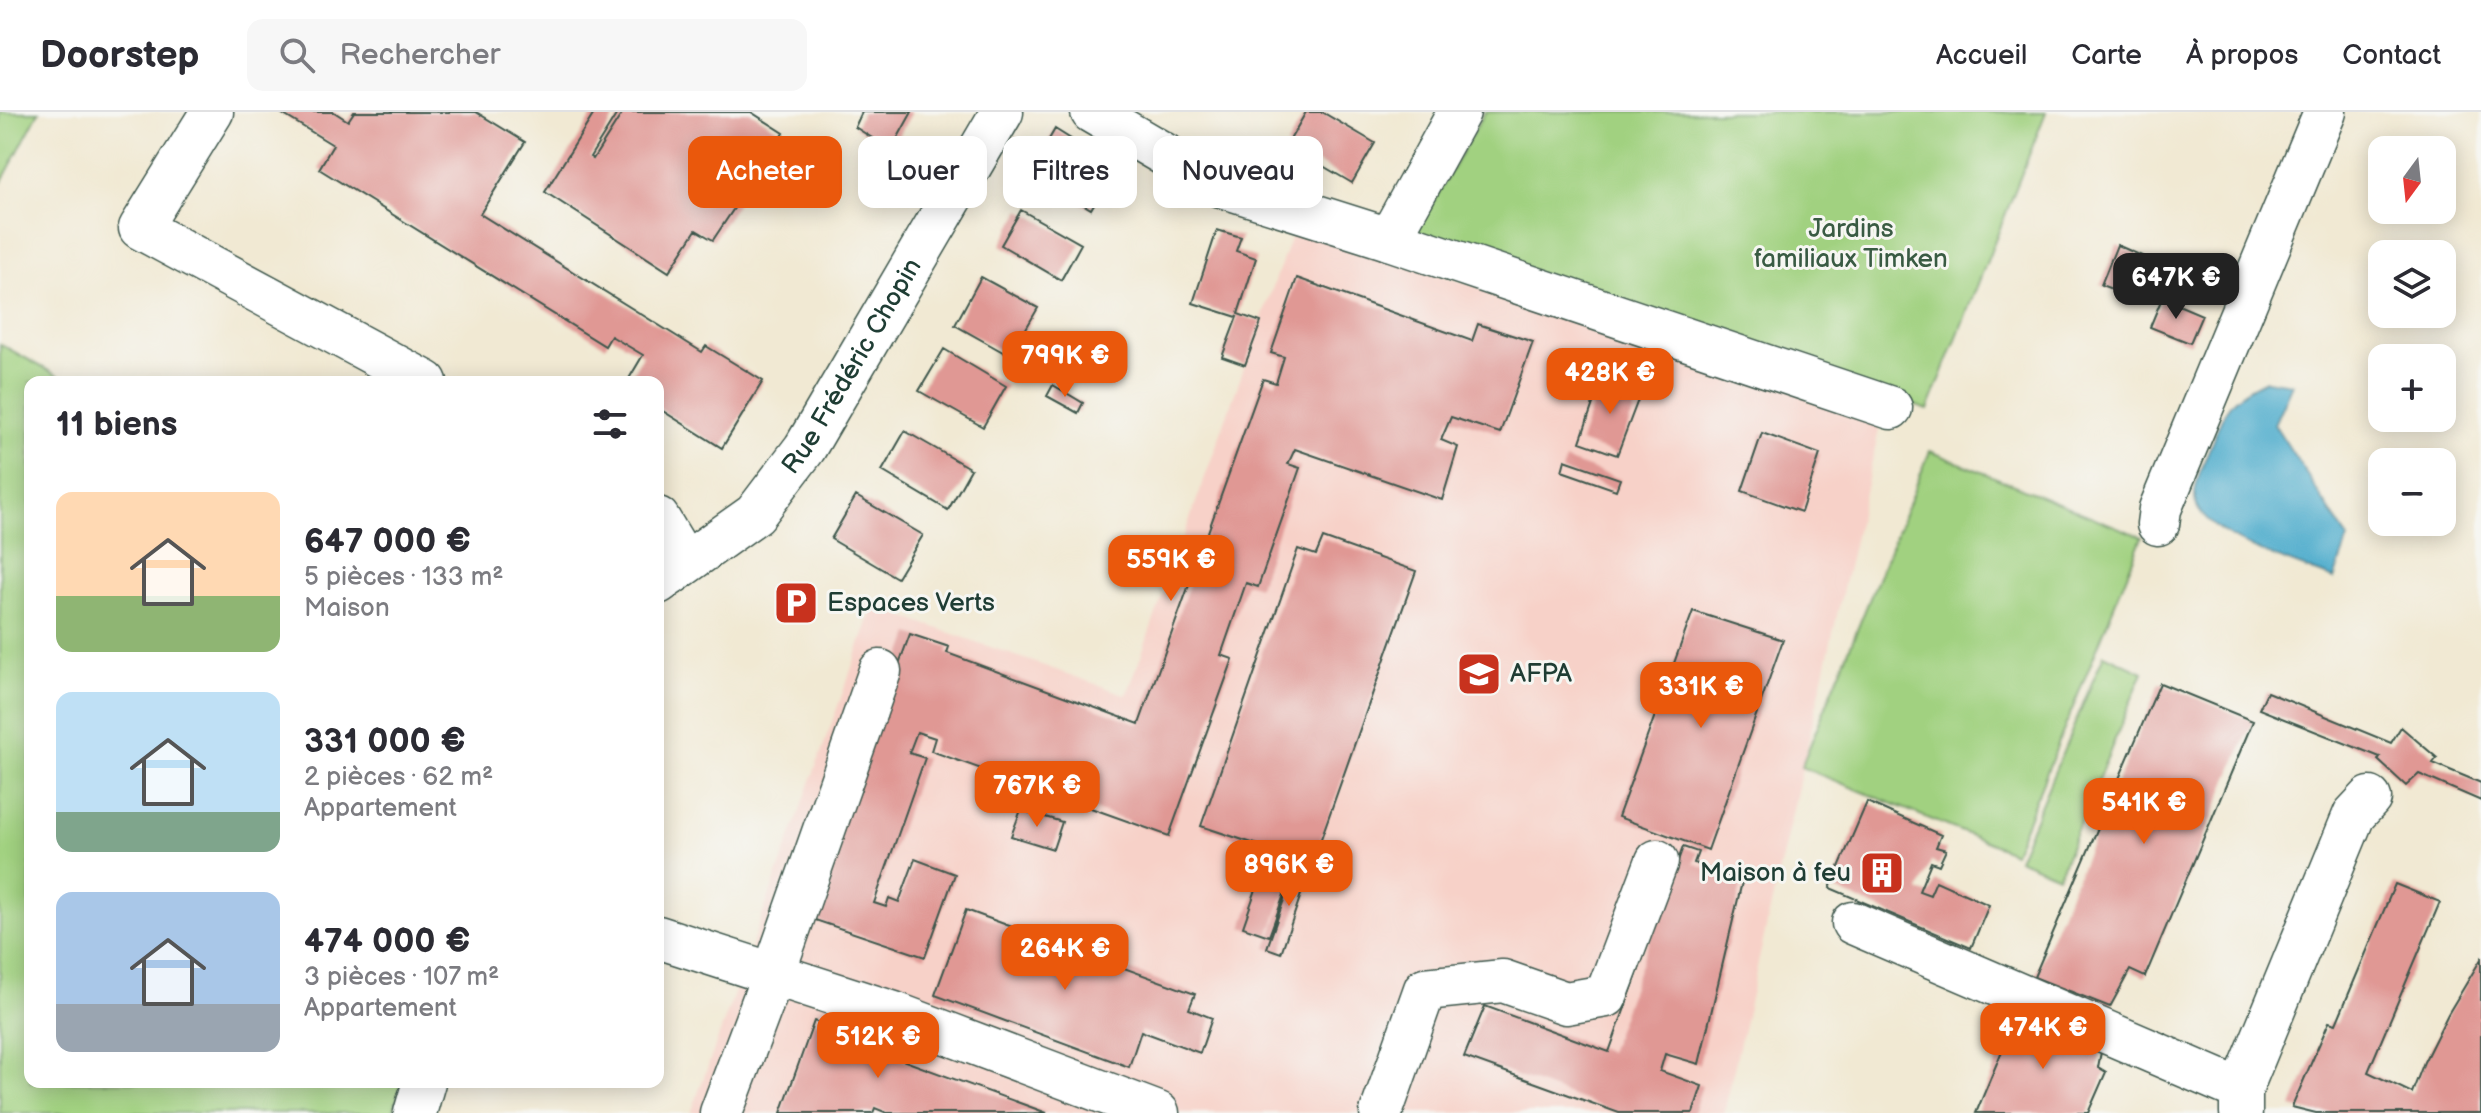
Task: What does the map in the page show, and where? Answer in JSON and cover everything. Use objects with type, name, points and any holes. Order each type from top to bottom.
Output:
[{"type":"street","points":[[212,112],[140,228],[415,376]]},
{"type":"street","name":"Rue Frédéric Chopin","points":[[671,573],[755,514],[805,448],[1002,112]]},
{"type":"street","points":[[1092,112],[1215,184],[1389,239],[1891,408]]},
{"type":"street","points":[[1389,239],[1459,112]]},
{"type":"street","points":[[2158,524],[2160,509],[2325,112]]},
{"type":"street","points":[[664,543],[671,573]]},
{"type":"street","points":[[721,1113],[880,671]]},
{"type":"street","points":[[1853,923],[2241,1102],[2354,815],[2370,798]]},
{"type":"street","points":[[1381,1113],[1425,989],[1503,981],[1566,1003],[1606,996],[1657,861]]},
{"type":"street","points":[[664,939],[894,1013],[1158,1113]]},
{"type":"street","points":[[415,1113],[422,1088]]},
{"type":"shaded area","name":"AFPA","points":[[1294,228],[1882,417],[1724,1113],[691,1113],[874,606],[1127,695]]},
{"type":"green space","points":[[0,112],[39,112],[0,185]]},
{"type":"green space","name":"Jardins familiaux Timken","points":[[1485,112],[2046,112],[1928,410],[1416,232]]},
{"type":"green space","points":[[0,344],[58,376],[24,376],[24,1088],[400,1088],[393,1113],[0,1113]]},
{"type":"green space","points":[[1930,451],[2142,537],[2014,853],[1801,767]]},
{"type":"green space","points":[[2104,654],[2143,672],[2058,876],[2018,859]]},
{"type":"water","points":[[2266,380],[2292,384],[2274,424],[2348,539],[2334,579],[2232,537],[2201,513],[2195,499],[2200,473],[2224,413],[2235,399]]},
{"type":"building","points":[[279,112],[334,112],[348,121],[354,112],[476,112],[525,142],[480,214],[702,352],[706,346],[763,381],[722,448],[664,412],[664,376],[631,376],[643,355],[611,336],[605,346],[319,169],[333,145]]},
{"type":"building","points":[[595,112],[618,112],[590,157],[593,159],[623,112],[751,112],[784,133],[782,136],[688,136],[688,208],[734,208],[713,240],[696,230],[669,272],[545,192]]},
{"type":"building","points":[[862,112],[912,112],[899,136],[869,136],[855,127]]},
{"type":"building","points":[[1306,112],[1322,112],[1375,143],[1352,183],[1323,166],[1323,136],[1292,136]]},
{"type":"building","points":[[1055,129],[1066,136],[1051,136]]},
{"type":"building","points":[[1021,210],[1081,244],[1061,280],[1001,245]]},
{"type":"building","points":[[1217,230],[1241,237],[1236,251],[1256,258],[1238,314],[1261,322],[1245,365],[1222,357],[1237,317],[1193,303]]},
{"type":"building","points":[[2117,245],[2142,256],[2125,294],[2101,285]]},
{"type":"building","points":[[981,277],[1038,308],[1010,356],[955,325]]},
{"type":"building","points":[[1297,278],[1472,341],[1478,324],[1533,342],[1500,433],[1451,417],[1441,440],[1458,447],[1442,500],[1295,449],[1288,464],[1300,468],[1258,587],[1246,583],[1221,655],[1233,659],[1169,836],[931,751],[935,738],[917,732],[909,753],[925,758],[874,903],[886,907],[889,898],[899,902],[915,859],[955,874],[925,957],[806,917],[910,634],[949,647],[947,653],[1139,724],[1263,379],[1276,383],[1284,357],[1271,353]]},
{"type":"building","points":[[2162,298],[2202,315],[2190,343],[2150,327]]},
{"type":"building","points":[[944,349],[1006,386],[983,427],[919,391]]},
{"type":"building","points":[[1612,377],[1628,382],[1627,388],[1641,392],[1617,455],[1580,442],[1601,380],[1610,383]]},
{"type":"building","points":[[1053,385],[1083,403],[1078,413],[1047,396]]},
{"type":"building","points":[[905,431],[971,469],[948,510],[882,471]]},
{"type":"building","points":[[1762,433],[1820,454],[1801,512],[1742,491]]},
{"type":"building","points":[[1565,460],[1620,479],[1616,490],[1562,471]]},
{"type":"building","points":[[856,496],[923,535],[897,578],[831,539]]},
{"type":"building","points":[[1323,538],[1416,571],[1312,864],[1298,859],[1298,856],[1269,936],[1243,927],[1270,849],[1201,826],[1298,549],[1316,555]]},
{"type":"building","points":[[1693,611],[1783,640],[1708,850],[1618,817]]},
{"type":"building","points":[[2160,683],[2253,721],[2145,977],[2130,970],[2110,1007],[2034,977]]},
{"type":"building","points":[[2267,692],[2391,743],[2401,727],[2437,758],[2433,763],[2481,783],[2481,801],[2419,774],[2406,786],[2378,760],[2380,757],[2259,709]]},
{"type":"building","name":"Maison à feu","points":[[1867,802],[1941,835],[1936,847],[1946,850],[1939,865],[1931,862],[1919,891],[1930,895],[1936,881],[1989,905],[1971,948],[1830,888]]},
{"type":"building","points":[[1021,810],[1062,822],[1053,849],[1011,836]]},
{"type":"building","points":[[1683,847],[1698,852],[1694,863],[1742,882],[1699,1064],[1665,1054],[1660,1071],[1702,1086],[1693,1113],[1619,1113],[1464,1057],[1485,1006],[1609,1052]]},
{"type":"building","points":[[1297,863],[1310,868],[1281,953],[1267,948]]},
{"type":"building","points":[[2395,884],[2440,902],[2368,1072],[2412,1093],[2448,1014],[2481,959],[2481,1113],[2316,1113],[2292,1107],[2329,1022],[2336,1024]]},
{"type":"building","points":[[966,910],[1195,994],[1189,1009],[1212,1018],[1200,1053],[1141,1031],[1129,1067],[935,995]]},
{"type":"building","points":[[2019,1010],[2102,1047],[2098,1067],[2106,1072],[2088,1113],[1976,1113]]},
{"type":"building","points":[[826,1018],[895,1043],[891,1056],[1047,1113],[887,1113],[875,1108],[873,1113],[781,1113],[814,1021],[824,1025]]},
{"type":"place","name":"Espaces Verts","points":[[796,603]]},
{"type":"place","name":"AFPA","points":[[1479,674]]},
{"type":"place","name":"Maison à feu","points":[[1882,873]]}]
